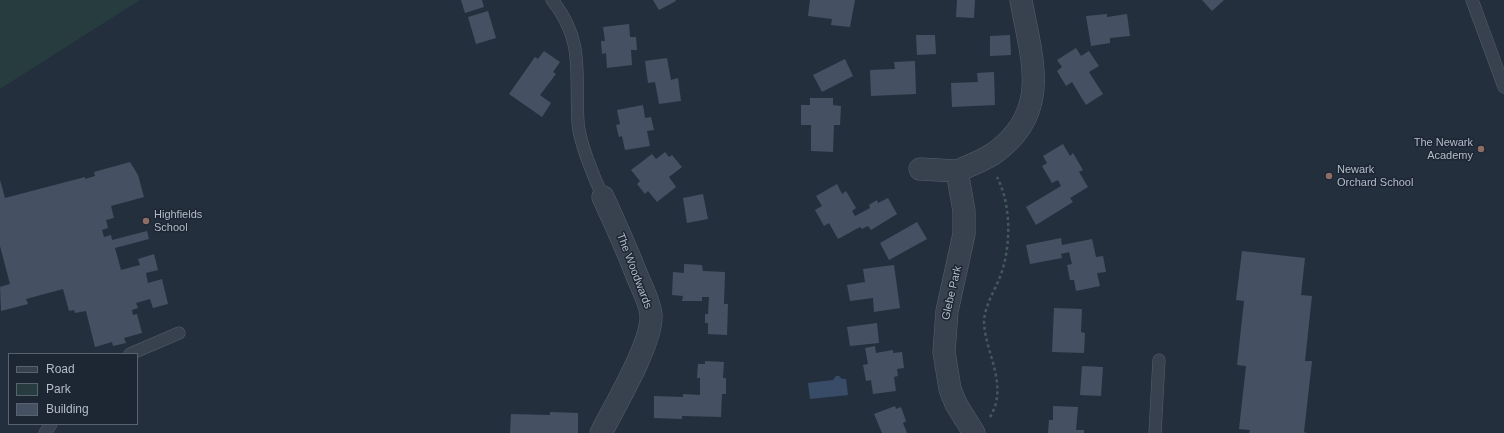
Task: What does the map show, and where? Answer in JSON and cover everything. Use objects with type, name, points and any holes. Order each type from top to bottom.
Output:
[{"type":"street","points":[[920,169],[957,171],[987,157],[1013,135],[1024,119],[1032,101],[1035,77],[1033,55],[1021,0]]},
{"type":"street","name":"Glebe Park","points":[[957,171],[964,211],[964,234],[947,311],[944,352],[950,389],[956,404],[981,426]]},
{"type":"street","name":"The Woodwards","points":[[601,433],[649,334],[651,316],[647,300],[616,223],[603,197]]},
{"type":"lane","points":[[552,0],[567,20],[575,45],[579,129],[603,197]]},
{"type":"lane","points":[[1472,0],[1504,87]]},
{"type":"lane","points":[[132,353],[179,333]]},
{"type":"lane","points":[[1155,433],[1159,360]]},
{"type":"path","points":[[981,426],[993,413],[998,395],[997,372],[990,352],[985,319],[988,303],[1002,270],[1006,252],[1008,224],[1006,200],[1001,183],[987,157]]},
{"type":"green space","points":[[0,0],[140,0],[0,89]]},
{"type":"water","points":[[836,376],[846,379],[848,395],[810,399],[808,383],[833,380]]},
{"type":"building","points":[[461,0],[482,0],[484,7],[465,13]]},
{"type":"building","points":[[653,0],[675,0],[676,1],[659,10]]},
{"type":"building","points":[[810,0],[855,0],[850,27],[831,25],[832,19],[808,16]]},
{"type":"building","points":[[957,0],[975,0],[974,18],[956,17]]},
{"type":"building","points":[[1202,0],[1224,0],[1212,11]]},
{"type":"building","points":[[488,11],[496,38],[476,44],[468,17]]},
{"type":"building","points":[[1107,14],[1107,17],[1127,14],[1130,36],[1110,38],[1110,43],[1091,46],[1086,16]]},
{"type":"building","points":[[629,24],[630,37],[636,37],[637,50],[631,50],[632,65],[607,68],[606,53],[602,54],[601,41],[605,41],[603,27]]},
{"type":"building","points":[[916,35],[935,35],[936,54],[917,55]]},
{"type":"building","points":[[1010,35],[1011,55],[990,56],[990,36]]},
{"type":"building","points":[[1076,48],[1081,56],[1089,51],[1099,66],[1089,72],[1103,94],[1086,105],[1072,82],[1066,86],[1057,71],[1062,67],[1057,60]]},
{"type":"building","points":[[544,51],[560,62],[553,72],[556,74],[540,95],[551,103],[542,117],[509,94],[535,57],[538,59]]},
{"type":"building","points":[[667,58],[671,80],[678,78],[681,101],[659,104],[655,82],[648,83],[645,61]]},
{"type":"building","points":[[845,59],[853,76],[822,92],[813,75]]},
{"type":"building","points":[[915,61],[916,94],[871,96],[870,70],[895,69],[894,62]]},
{"type":"building","points":[[994,72],[995,105],[952,107],[951,83],[978,82],[977,73]]},
{"type":"building","points":[[810,98],[833,98],[833,105],[841,106],[840,125],[834,125],[833,152],[811,151],[811,125],[801,125],[801,105],[810,105]]},
{"type":"building","points":[[643,105],[645,118],[651,117],[654,130],[647,131],[650,146],[625,150],[622,136],[619,137],[616,125],[620,124],[617,110]]},
{"type":"building","points":[[1063,144],[1070,156],[1073,153],[1083,170],[1079,172],[1088,187],[1070,198],[1073,202],[1036,225],[1026,207],[1061,186],[1058,180],[1052,183],[1042,166],[1047,163],[1043,156]]},
{"type":"building","points":[[665,152],[669,157],[672,155],[682,167],[669,177],[676,187],[657,202],[648,191],[645,194],[637,184],[640,181],[631,170],[652,154],[656,159]]},
{"type":"building","points":[[130,162],[138,175],[144,197],[111,206],[114,218],[106,220],[108,228],[102,230],[104,237],[111,235],[112,240],[147,231],[149,239],[115,248],[121,270],[140,265],[138,259],[154,254],[158,270],[146,273],[148,283],[162,279],[168,304],[153,308],[150,299],[136,303],[138,308],[132,310],[133,315],[137,314],[142,333],[124,338],[126,343],[113,346],[112,342],[95,347],[86,311],[75,313],[74,310],[69,311],[63,289],[26,299],[28,304],[1,311],[0,287],[10,284],[0,246],[0,180],[5,198],[85,177],[85,179],[95,176],[94,172]]},
{"type":"building","points":[[837,184],[842,194],[846,191],[856,208],[852,211],[855,216],[870,208],[869,205],[877,200],[878,203],[888,198],[897,214],[871,230],[868,226],[862,229],[860,227],[838,239],[829,223],[824,226],[815,210],[822,206],[816,196]]},
{"type":"building","points":[[703,194],[708,219],[687,223],[683,198]]},
{"type":"building","points":[[917,222],[927,239],[889,260],[880,243]]},
{"type":"building","points":[[1061,238],[1062,245],[1092,239],[1096,257],[1103,256],[1106,272],[1097,273],[1100,286],[1076,291],[1074,280],[1070,280],[1067,265],[1072,264],[1069,252],[1061,254],[1062,258],[1030,264],[1026,245]]},
{"type":"building","points":[[1242,251],[1305,258],[1301,295],[1312,296],[1305,361],[1312,361],[1304,432],[1307,433],[1249,433],[1250,430],[1239,429],[1246,366],[1237,365],[1244,301],[1236,300]]},
{"type":"building","points":[[684,264],[702,265],[703,271],[725,272],[724,304],[728,304],[727,335],[708,334],[708,323],[705,323],[705,314],[708,314],[709,297],[702,297],[702,301],[682,301],[683,296],[672,295],[673,272],[684,273]]},
{"type":"building","points":[[894,265],[900,308],[874,312],[873,298],[850,301],[847,285],[865,282],[863,269]]},
{"type":"building","points":[[1054,308],[1082,309],[1081,332],[1085,333],[1084,353],[1052,352]]},
{"type":"building","points":[[877,323],[879,343],[850,346],[847,327]]},
{"type":"building","points":[[875,346],[876,353],[893,350],[893,353],[902,352],[904,368],[897,369],[898,376],[894,377],[896,391],[873,394],[871,380],[866,381],[863,365],[868,364],[865,348]]},
{"type":"building","points":[[705,361],[724,362],[723,378],[726,378],[726,394],[722,394],[721,417],[682,416],[682,419],[654,418],[654,396],[683,397],[683,394],[700,395],[700,378],[697,378],[698,364],[705,364]]},
{"type":"building","points":[[1082,366],[1103,367],[1101,396],[1080,395]]},
{"type":"building","points":[[895,406],[896,409],[901,407],[906,421],[903,423],[907,433],[882,433],[874,414]]},
{"type":"building","points":[[1053,406],[1078,407],[1076,430],[1084,430],[1084,433],[1048,433],[1049,420],[1053,420]]},
{"type":"building","points":[[550,412],[578,413],[578,433],[510,433],[511,414],[550,415]]},
{"type":"place","name":"The Newark Academy","points":[[1481,149]]},
{"type":"place","name":"Newark Orchard School","points":[[1329,176]]},
{"type":"place","name":"Highfields School","points":[[146,221]]}]
